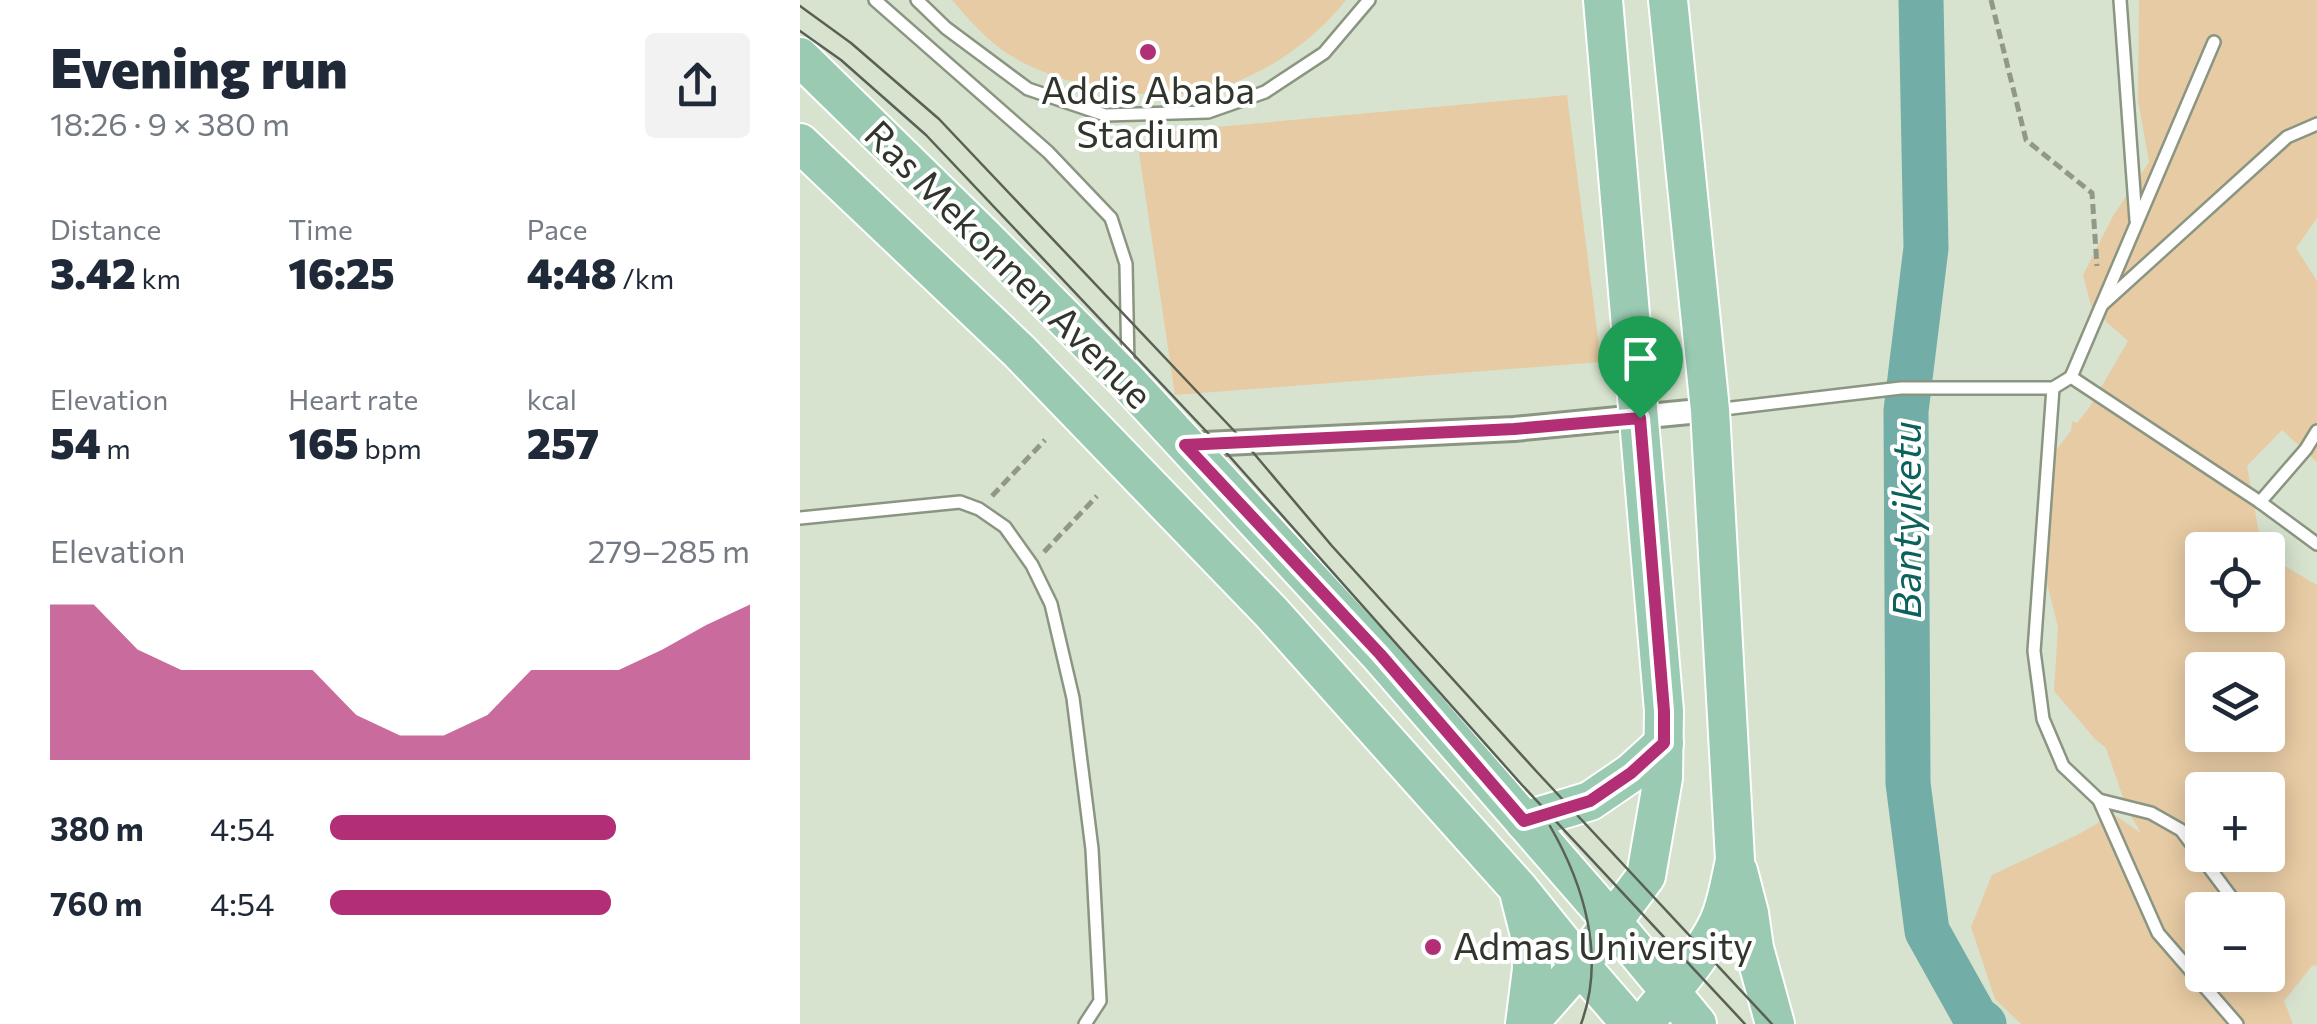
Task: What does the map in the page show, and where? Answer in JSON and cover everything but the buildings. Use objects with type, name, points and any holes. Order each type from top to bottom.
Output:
[{"type":"main road","points":[[1526,1024],[1580,965],[1646,876],[1663,778],[1664,711],[1603,0]]},
{"type":"main road","points":[[1668,0],[1710,410],[1735,860],[1775,1024]]},
{"type":"main road","name":"Ras Mekonnen Avenue","points":[[800,57],[1126,380],[1380,654],[1697,1024]]},
{"type":"main road","name":"Ras Mekonnen Avenue","points":[[800,143],[1019,350],[1272,612],[1518,888],[1631,1024]]},
{"type":"main road","points":[[1524,821],[1590,801],[1631,773],[1664,743]]},
{"type":"main road","points":[[1642,1024],[1717,928],[1735,860]]},
{"type":"main road","points":[[1518,888],[1532,954],[1526,1024]]},
{"type":"street","points":[[1185,445],[1514,429],[1710,410]]},
{"type":"lane","points":[[875,0],[1048,152],[1111,218],[1126,264],[1126,380]]},
{"type":"lane","points":[[917,0],[946,28],[1028,89],[1105,115],[1208,112],[1265,92],[1324,53],[1369,0]]},
{"type":"lane","points":[[2120,0],[2136,222]]},
{"type":"lane","points":[[1710,410],[1902,388],[2053,388],[2071,377],[2214,42]]},
{"type":"lane","points":[[2100,307],[2287,137],[2317,124]]},
{"type":"lane","points":[[2071,377],[2317,544]]},
{"type":"lane","points":[[2053,388],[2034,651],[2042,719],[2063,766],[2099,800],[2158,933],[2237,1024]]},
{"type":"lane","points":[[2260,502],[2317,431]]},
{"type":"lane","points":[[800,518],[960,502],[980,508],[1005,527],[1032,565],[1050,604],[1073,698],[1092,849],[1100,1001],[1086,1024]]},
{"type":"lane","points":[[2099,800],[2150,813],[2181,830],[2228,892]]},
{"type":"path","points":[[1991,0],[2026,140],[2092,193],[2100,307]]},
{"type":"path","points":[[980,508],[1046,440]]},
{"type":"path","points":[[1032,565],[1097,496]]},
{"type":"shaded area","name":"Addis Ababa Stadium","points":[[952,0],[1346,0],[1319,29],[1270,66],[1214,89],[1166,95],[1084,85],[1034,68],[996,45]]},
{"type":"shaded area","points":[[2139,0],[2317,0],[2317,218],[2296,248],[2317,281],[2317,462],[2282,430],[2247,466],[2259,532],[2185,532],[2185,632],[2285,632],[2285,566],[2317,585],[2317,965],[2312,966],[2284,1001],[2293,1024],[2021,1024],[1995,999],[1971,927],[1992,875],[2113,814],[2141,833],[2127,809],[2106,748],[2054,691],[2058,627],[2035,535],[2047,462],[2071,431],[2072,421],[2077,423],[2089,408],[2128,341],[2092,309],[2083,275],[2113,216],[2149,162],[2138,100]]},
{"type":"shaded area","points":[[1567,95],[1601,362],[1175,395],[1139,153],[1150,133]]},
{"type":"waterway","name":"Bantyiketu","points":[[1921,0],[1926,248],[1906,411],[1908,783],[1927,931],[1975,1017],[1984,1024]]},
{"type":"tram line","points":[[800,6],[851,43],[939,119],[1240,437],[1332,546],[1772,1024]]},
{"type":"tram line","points":[[800,31],[841,60],[926,135],[1223,449],[1522,785],[1745,1024]]},
{"type":"tram line","points":[[1550,826],[1573,872],[1588,922],[1591,973],[1581,1024]]},
{"type":"place","name":"Addis Ababa Stadium","points":[[1148,52]]},
{"type":"place","name":"Admas University","points":[[1433,947]]},
{"type":"route","points":[[1640,418],[1664,743],[1631,773],[1590,801],[1524,821],[1380,654],[1185,445],[1514,429],[1640,418]]}]
